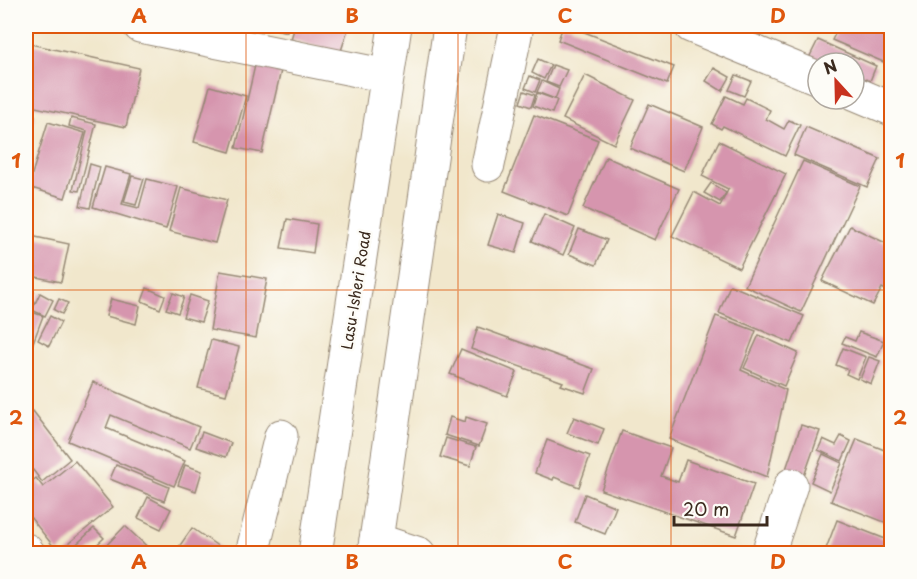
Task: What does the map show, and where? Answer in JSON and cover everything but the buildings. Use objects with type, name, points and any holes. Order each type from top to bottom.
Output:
[{"type":"main road","points":[[140,26],[387,76]]},
{"type":"main road","name":"Lasu-Isheri Road","points":[[315,554],[395,26]]},
{"type":"main road","points":[[419,554],[375,547],[450,26]]},
{"type":"main road","points":[[488,165],[518,26]]},
{"type":"main road","points":[[692,26],[806,73]]},
{"type":"main road","points":[[866,98],[891,109]]},
{"type":"main road","points":[[252,554],[281,436]]},
{"type":"main road","points":[[768,554],[791,485]]},
{"type":"main road","points":[[26,550],[29,554]]}]
